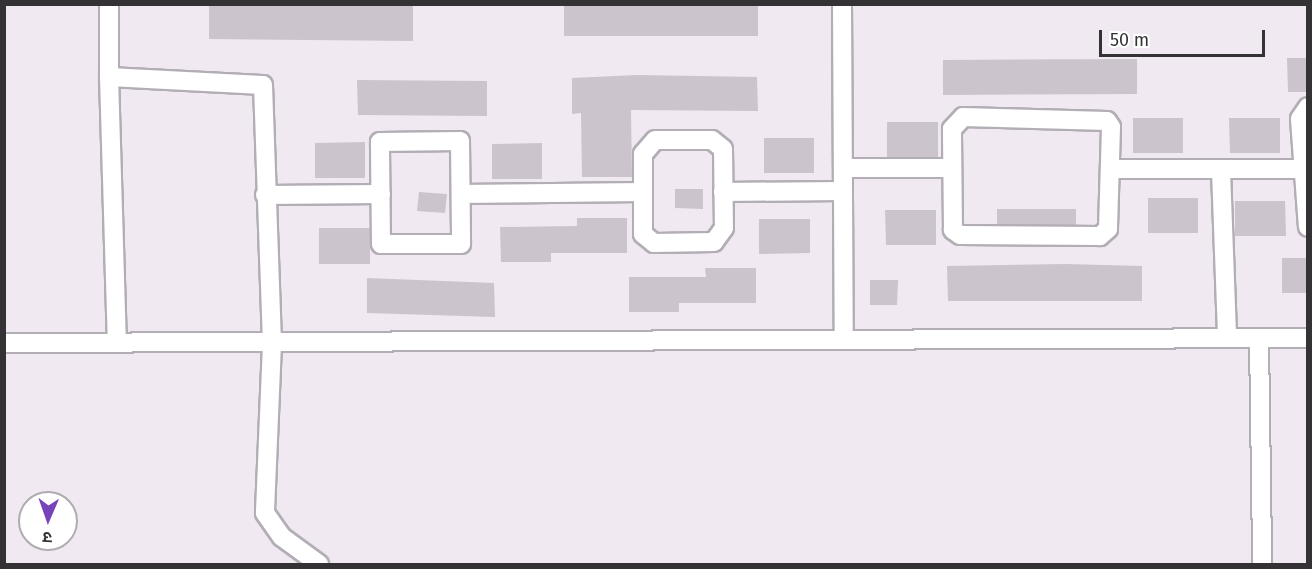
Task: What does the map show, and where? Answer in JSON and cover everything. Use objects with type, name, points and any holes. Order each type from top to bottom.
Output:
[{"type":"street","points":[[109,4],[117,343]]},
{"type":"street","points":[[842,4],[844,340]]},
{"type":"street","points":[[109,77],[263,85],[272,344],[265,513],[282,537],[319,564]]},
{"type":"street","points":[[1308,107],[1300,119],[1308,227]]},
{"type":"street","points":[[963,117],[1098,117],[1111,127],[1108,229],[1100,236],[960,235],[950,222],[952,168],[952,129],[963,117]]},
{"type":"street","points":[[666,140],[718,143],[723,192],[724,228],[714,242],[654,243],[643,234],[643,192],[647,144],[666,140]]},
{"type":"street","points":[[460,141],[461,194],[461,244],[381,244],[380,142],[460,141]]},
{"type":"street","points":[[843,168],[952,168]]},
{"type":"street","points":[[1111,169],[1221,171],[1302,169]]},
{"type":"street","points":[[1221,171],[1227,336]]},
{"type":"street","points":[[723,192],[843,191]]},
{"type":"street","points":[[461,194],[643,192]]},
{"type":"street","points":[[266,195],[381,194]]},
{"type":"street","points":[[4,343],[272,344],[1227,336],[1308,338]]},
{"type":"street","points":[[1259,338],[1263,564]]},
{"type":"building","points":[[209,4],[413,6],[413,41],[209,39]]},
{"type":"building","points":[[564,4],[758,4],[758,36],[564,36]]},
{"type":"building","points":[[1287,58],[1308,58],[1308,92],[1288,92]]},
{"type":"building","points":[[1137,59],[1137,94],[943,95],[943,60]]},
{"type":"building","points":[[637,75],[757,77],[758,111],[631,110],[632,177],[582,177],[581,113],[572,114],[572,78]]},
{"type":"building","points":[[357,80],[487,81],[487,116],[358,115]]},
{"type":"building","points":[[1133,118],[1183,118],[1183,153],[1133,153]]},
{"type":"building","points":[[1229,118],[1280,118],[1280,153],[1230,153]]},
{"type":"building","points":[[887,122],[938,122],[938,157],[887,157]]},
{"type":"building","points":[[764,138],[814,138],[814,173],[764,173]]},
{"type":"building","points":[[365,142],[365,178],[315,178],[315,143]]},
{"type":"building","points":[[542,143],[542,179],[492,179],[492,144]]},
{"type":"building","points":[[675,189],[703,189],[703,209],[675,208]]},
{"type":"building","points":[[419,192],[447,194],[445,213],[417,211]]},
{"type":"building","points":[[1148,198],[1198,198],[1198,233],[1148,233]]},
{"type":"building","points":[[1235,201],[1285,201],[1286,236],[1235,236]]},
{"type":"building","points":[[997,209],[1076,209],[1076,225],[997,224]]},
{"type":"building","points":[[885,210],[936,210],[936,245],[886,245]]},
{"type":"building","points":[[577,218],[627,218],[627,253],[551,253],[551,262],[501,262],[500,227],[577,226]]},
{"type":"building","points":[[759,219],[810,219],[810,253],[759,254]]},
{"type":"building","points":[[319,228],[370,228],[370,264],[319,264]]},
{"type":"building","points":[[1282,258],[1308,258],[1308,293],[1282,293]]},
{"type":"building","points":[[1066,264],[1142,266],[1142,301],[948,301],[947,266]]},
{"type":"building","points":[[705,268],[756,268],[756,303],[679,303],[679,312],[629,312],[629,277],[706,277]]},
{"type":"building","points":[[367,278],[494,283],[495,317],[367,313]]},
{"type":"building","points":[[870,280],[898,280],[897,305],[870,305]]}]
